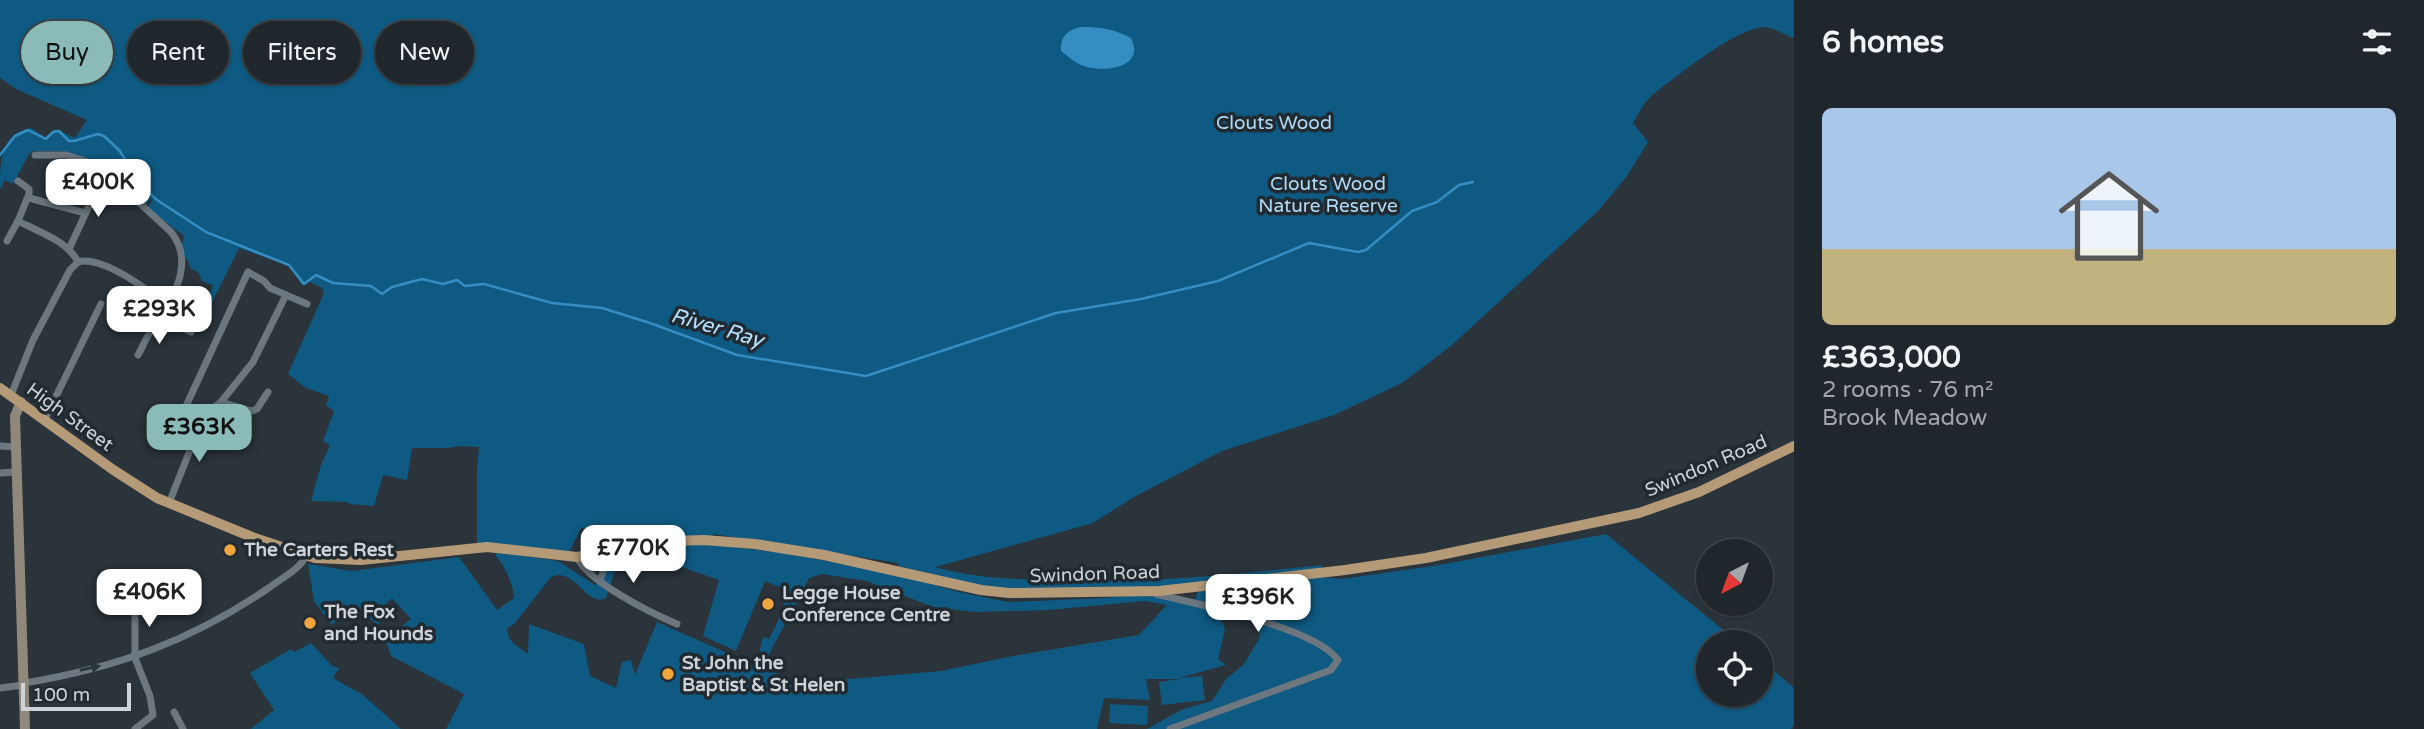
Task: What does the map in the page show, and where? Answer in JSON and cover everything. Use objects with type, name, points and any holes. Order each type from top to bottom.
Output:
[{"type":"main road","name":"High Street","points":[[0,388],[112,469],[169,503],[308,556],[361,560],[487,547],[577,558]]},
{"type":"main road","points":[[21,402],[15,415],[25,729]]},
{"type":"main road","name":"Swindon Road","points":[[577,558],[686,540],[730,541],[824,555],[994,592],[1144,592],[1394,564],[1609,520],[1639,513],[1699,492],[1794,446]]},
{"type":"street","points":[[36,155],[57,154],[99,165],[165,226],[177,241],[182,261],[181,272],[177,287],[167,303],[167,320]]},
{"type":"street","points":[[69,249],[94,195],[109,177]]},
{"type":"street","points":[[7,241],[29,198],[29,189],[18,181]]},
{"type":"street","points":[[29,198],[85,213]]},
{"type":"street","points":[[18,221],[69,249],[78,262]]},
{"type":"street","points":[[11,395],[33,340],[70,270],[78,262],[96,261],[167,303]]},
{"type":"street","points":[[204,415],[186,406],[248,272],[264,281],[270,288],[307,304]]},
{"type":"street","points":[[169,503],[204,415],[221,402],[253,362],[286,295]]},
{"type":"street","points":[[45,419],[101,304]]},
{"type":"street","points":[[138,355],[152,329],[159,322],[167,320],[191,332]]},
{"type":"street","points":[[221,402],[252,411],[257,409],[268,392]]},
{"type":"street","points":[[0,446],[16,447]]},
{"type":"street","points":[[0,472],[16,472]]},
{"type":"street","points":[[600,581],[609,553]]},
{"type":"street","points":[[0,688],[135,657],[211,624],[251,601],[308,556]]},
{"type":"street","points":[[577,558],[581,566],[600,581],[641,607],[677,624]]},
{"type":"street","points":[[1192,603],[1193,587]]},
{"type":"street","points":[[1144,592],[1266,622],[1309,640],[1332,653],[1338,660],[1331,670],[1170,729]]},
{"type":"street","points":[[135,602],[135,657],[150,696],[153,715],[135,729]]},
{"type":"street","points":[[174,712],[183,729]]},
{"type":"green space","name":"Clouts Wood Nature Reserve","points":[[0,0],[1794,0],[1794,38],[1768,27],[1751,30],[1721,45],[1652,95],[1633,123],[1648,142],[1627,176],[1598,211],[1452,345],[1402,383],[1334,415],[1222,451],[1134,497],[1093,523],[935,567],[988,577],[1076,581],[1181,578],[1322,565],[1320,570],[1154,589],[1009,589],[977,585],[898,566],[899,563],[713,534],[709,544],[783,553],[895,574],[1008,602],[1165,593],[1195,600],[1199,590],[1318,577],[1342,579],[1439,565],[1606,534],[1696,608],[1696,616],[1706,616],[1723,630],[1696,630],[1696,707],[1773,707],[1773,670],[1794,688],[1794,725],[1791,729],[1147,729],[1183,709],[1212,701],[1226,679],[1244,664],[1259,639],[1261,617],[1264,615],[1256,610],[1241,609],[1243,621],[1220,616],[1225,629],[1218,659],[1226,665],[1179,678],[1202,676],[1205,700],[1162,705],[1159,682],[1179,679],[1146,679],[1150,700],[1104,698],[1097,729],[446,729],[464,694],[391,656],[385,639],[411,619],[392,598],[386,604],[378,626],[361,610],[356,610],[350,619],[346,621],[340,618],[332,625],[314,601],[308,564],[352,571],[459,557],[497,610],[514,598],[508,575],[495,555],[499,552],[558,561],[595,585],[606,574],[611,550],[638,543],[643,536],[625,531],[581,528],[569,553],[477,543],[479,447],[412,448],[407,480],[383,475],[374,506],[311,501],[330,445],[323,441],[334,411],[326,405],[329,396],[306,388],[288,374],[324,293],[322,288],[308,281],[302,285],[289,266],[239,248],[207,312],[204,310],[213,285],[202,281],[199,273],[190,268],[181,248],[184,236],[147,208],[151,199],[145,206],[102,163],[61,151],[33,151],[13,184],[5,180],[0,189],[4,150],[13,136],[31,128],[45,137],[56,129],[75,138],[87,120],[16,89],[0,78]],"holes":[[[622,564],[640,567],[673,564],[719,580],[703,636],[736,651],[765,581],[782,588],[784,609],[769,639],[763,637],[760,648],[761,668],[657,622],[635,675],[631,660],[622,662],[616,688],[590,676],[584,644],[529,624],[528,654],[509,638],[507,628],[514,624],[551,577],[567,577],[599,600],[606,598],[615,571]],[[822,574],[867,581],[933,607],[975,612],[1048,610],[1145,601],[1167,605],[1139,635],[941,671],[805,683],[772,672],[767,658],[809,578]]]},
{"type":"green space","points":[[311,643],[332,666],[339,668],[333,678],[363,695],[401,729],[251,729],[274,710],[250,673],[291,649],[294,652]]},
{"type":"green space","points":[[1110,704],[1148,706],[1147,725],[1109,723]]},
{"type":"shaded area","points":[[1081,27],[1107,29],[1131,38],[1133,56],[1121,66],[1112,68],[1092,68],[1078,64],[1061,51],[1061,46],[1066,34]]},
{"type":"waterway","name":"River Ray","points":[[0,155],[15,136],[28,130],[46,139],[53,132],[59,131],[69,141],[98,134],[104,136],[119,150],[144,188],[157,200],[206,232],[289,265],[304,284],[316,275],[333,283],[371,286],[382,294],[392,287],[422,279],[443,284],[457,280],[465,286],[484,284],[552,303],[602,308],[737,355],[866,376],[1056,313],[1141,299],[1218,281],[1309,243],[1358,252],[1366,250],[1412,211],[1437,202],[1459,185],[1473,182]]},
{"type":"place","name":"The Carters Rest","points":[[230,550]]},
{"type":"place","name":"Legge House Conference Centre","points":[[768,604]]},
{"type":"place","name":"The Fox and Hounds","points":[[310,623]]},
{"type":"place","name":"St John the Baptist & St Helen","points":[[668,674]]},
{"type":"park label","name":"Clouts Wood","points":[[1274,123]]}]
